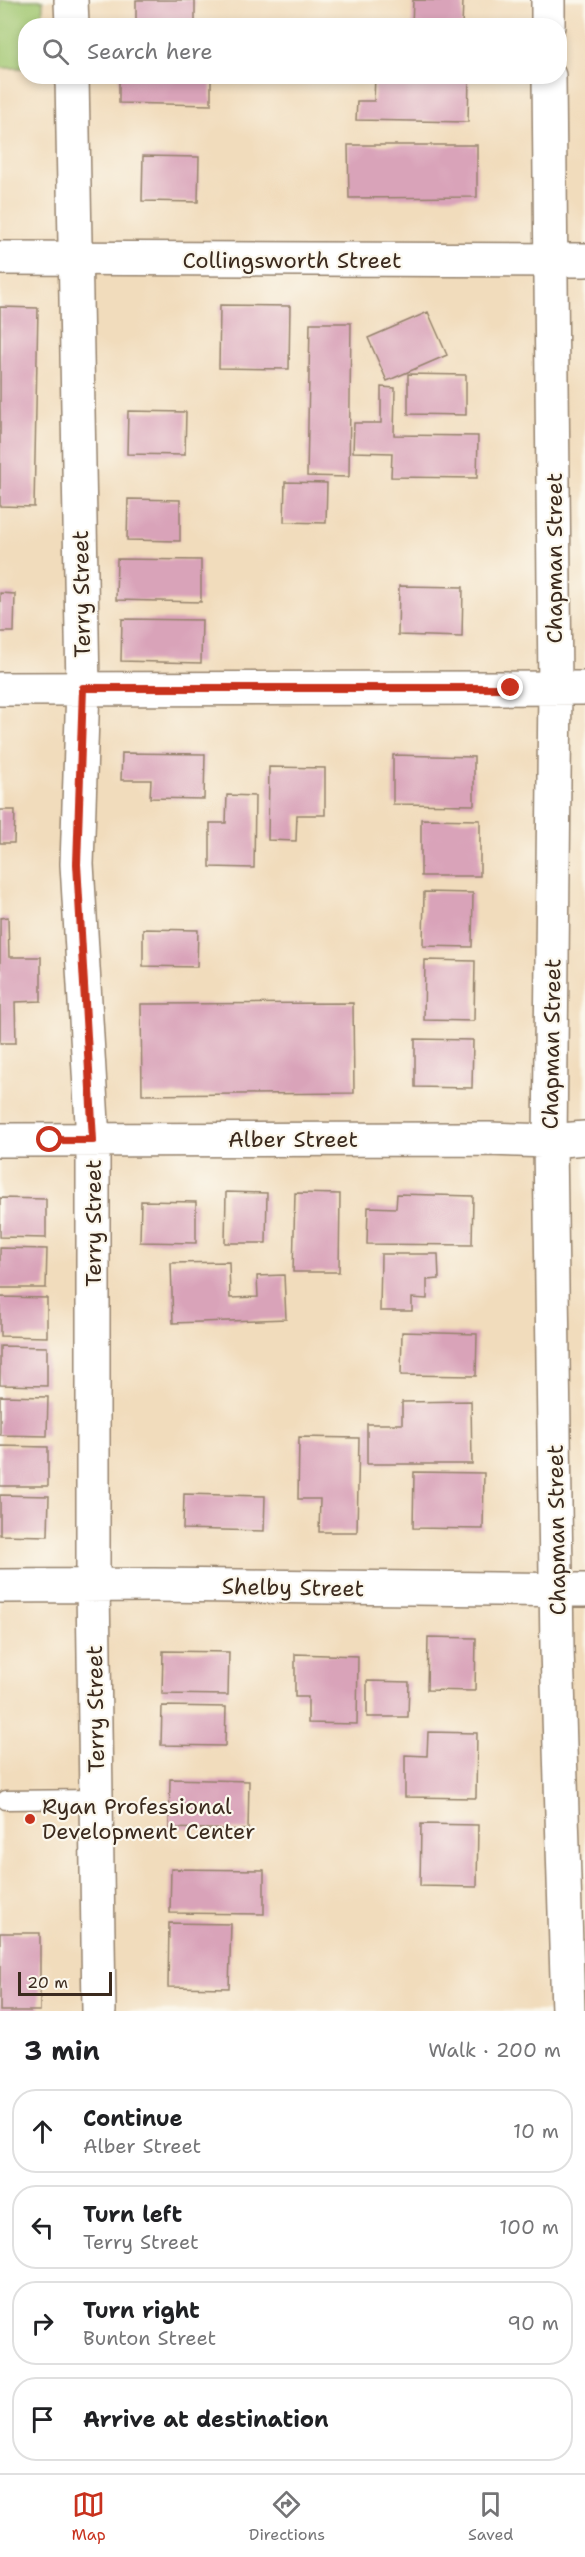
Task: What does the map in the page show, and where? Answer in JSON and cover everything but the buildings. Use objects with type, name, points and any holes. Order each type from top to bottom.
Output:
[{"type":"street","points":[[71,0],[72,18]]},
{"type":"street","points":[[548,0],[548,18]]},
{"type":"street","name":"Terry Street","points":[[72,84],[83,688],[77,864],[93,1140],[93,1585],[99,2011]]},
{"type":"street","name":"Chapman Street","points":[[549,84],[551,260],[570,688],[550,1141],[571,1590],[568,2011]]},
{"type":"street","name":"Collingsworth Street","points":[[0,258],[585,260]]},
{"type":"street","points":[[0,689],[570,688]]},
{"type":"street","name":"Alber Street","points":[[0,1140],[489,1138],[550,1141],[585,1138]]},
{"type":"street","name":"Shelby Street","points":[[0,1586],[571,1590]]},
{"type":"lane","points":[[6,1800],[96,1799]]},
{"type":"green space","points":[[0,0],[43,0],[42,18],[18,18],[18,68],[0,68]]},
{"type":"place","name":"Ryan Professional Development Center","points":[[30,1819]]},
{"type":"route","points":[[50,1140],[93,1140],[77,864],[83,688],[511,688]]}]
